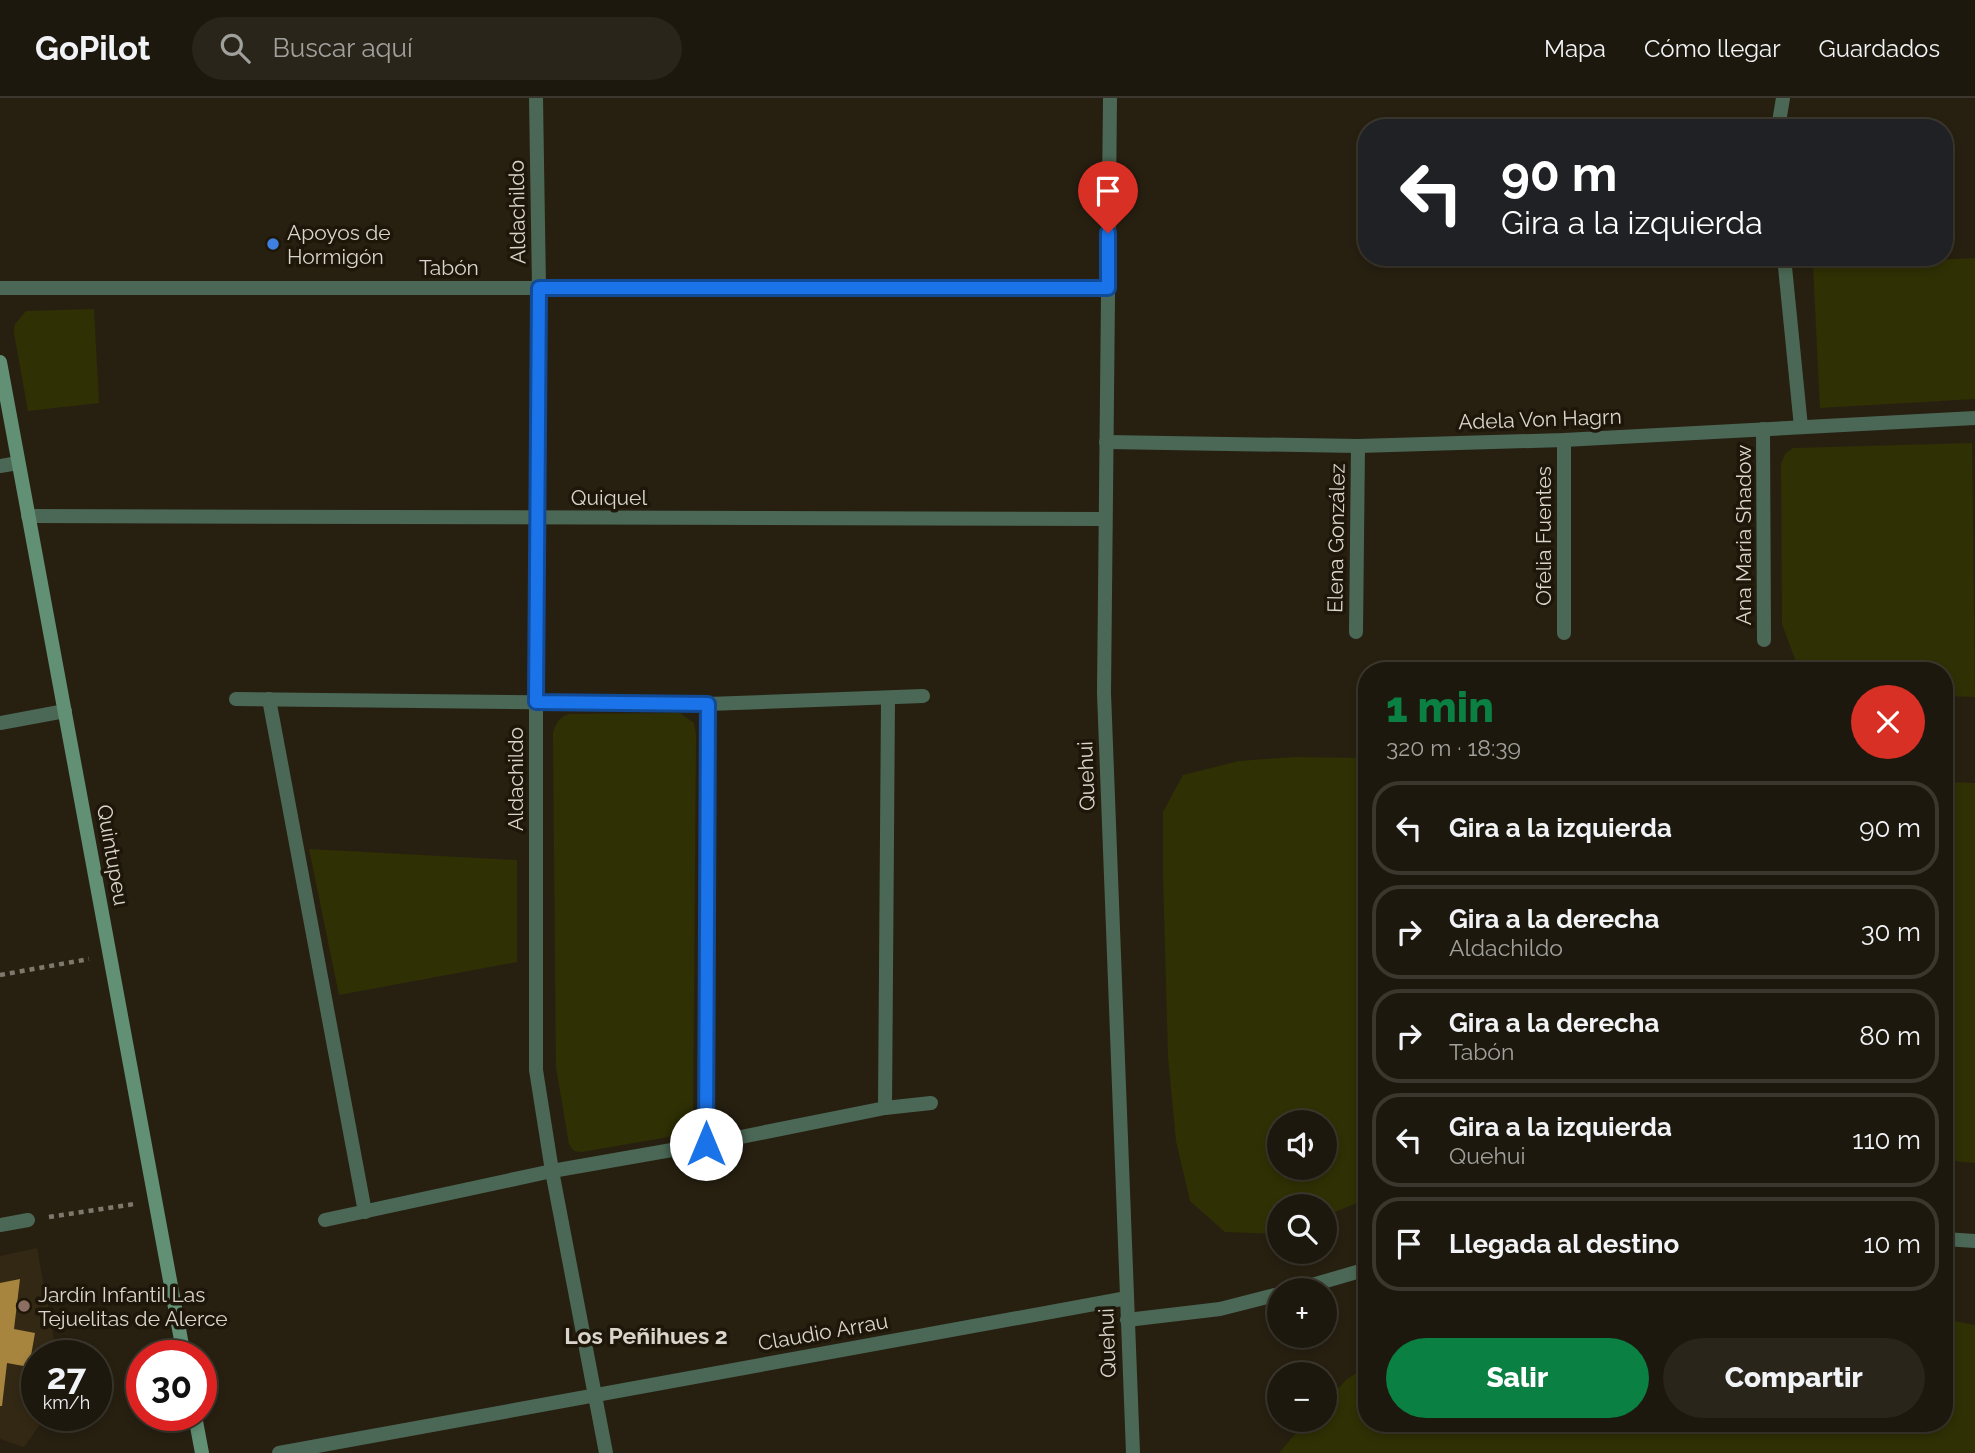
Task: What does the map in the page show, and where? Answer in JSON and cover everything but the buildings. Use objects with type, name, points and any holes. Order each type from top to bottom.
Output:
[{"type":"street","name":"Aldachildo","points":[[536,98],[539,288],[536,518],[536,1070],[552,1171],[606,1453]]},
{"type":"street","name":"Quehui","points":[[1110,98],[1104,693],[1132,1453]]},
{"type":"street","points":[[1780,119],[1783,98]]},
{"type":"street","points":[[1785,266],[1801,427]]},
{"type":"street","name":"Tabón","points":[[0,288],[1108,288]]},
{"type":"street","name":"Quintupeu","points":[[0,362],[181,1340]]},
{"type":"street","name":"Adela Von Hagrn","points":[[1106,442],[1358,446],[1564,440],[1975,418]]},
{"type":"street","name":"Ana Maria Shadow","points":[[1763,429],[1764,640]]},
{"type":"street","name":"Ofelia Fuentes","points":[[1564,440],[1564,633]]},
{"type":"street","name":"Elena González","points":[[1356,632],[1358,446]]},
{"type":"street","points":[[0,466],[19,463]]},
{"type":"street","name":"Quiquel","points":[[28,516],[1105,519]]},
{"type":"street","points":[[236,699],[708,704],[923,696]]},
{"type":"street","points":[[269,699],[365,1212]]},
{"type":"street","points":[[885,1108],[888,699]]},
{"type":"street","points":[[706,1144],[708,704]]},
{"type":"street","points":[[0,723],[65,711]]},
{"type":"street","points":[[326,1220],[552,1171],[885,1108],[931,1103]]},
{"type":"street","points":[[0,1225],[28,1220]]},
{"type":"street","points":[[1953,1240],[1975,1241]]},
{"type":"street","points":[[1336,1278],[1358,1272]]},
{"type":"street","points":[[1127,1320],[1220,1309],[1267,1297]]},
{"type":"street","name":"Claudio Arrau","points":[[279,1453],[1126,1298]]},
{"type":"street","points":[[198,1431],[202,1453]]},
{"type":"path","points":[[0,975],[110,955]]},
{"type":"path","points":[[28,1220],[155,1201]]},
{"type":"shaded area","points":[[1975,258],[1975,399],[1820,408],[1813,266],[1953,266],[1953,259]]},
{"type":"shaded area","points":[[94,309],[99,403],[28,411],[14,333],[15,324],[26,311]]},
{"type":"shaded area","points":[[1972,443],[1975,697],[1953,696],[1953,662],[1795,662],[1782,624],[1781,464],[1785,454],[1793,448]]},
{"type":"shaded area","points":[[680,713],[694,723],[696,735],[693,1120],[680,1135],[582,1152],[574,1151],[569,1144],[556,1067],[553,733],[558,721],[569,714]]},
{"type":"shaded area","points":[[1294,757],[1358,758],[1358,1203],[1337,1211],[1337,1194],[1267,1194],[1267,1234],[1225,1232],[1190,1201],[1176,1141],[1168,1057],[1163,812],[1183,775],[1239,761]]},
{"type":"shaded area","points":[[1953,782],[1975,783],[1975,1163],[1953,1161]]},
{"type":"shaded area","points":[[309,849],[517,860],[517,962],[339,995]]},
{"type":"shaded area","name":"Jardín Infantil Las Tejuelitas de Alerce","points":[[37,1248],[54,1340],[21,1340],[21,1431],[35,1431],[24,1447],[0,1439],[0,1256]]},
{"type":"shaded area","points":[[1953,1321],[1975,1325],[1975,1453],[1279,1453],[1297,1432],[1337,1432],[1337,1389],[1358,1372],[1358,1432],[1953,1432]]},
{"type":"place","name":"Apoyos de Hormigón","points":[[273,244]]},
{"type":"place","name":"Jardín Infantil Las Tejuelitas de Alerce","points":[[24,1306]]},
{"type":"district","name":"Los Peñihues 2","points":[[646,1335]]},
{"type":"route","points":[[706,1144],[708,704],[536,702],[539,288],[1108,288],[1108,233]]}]
